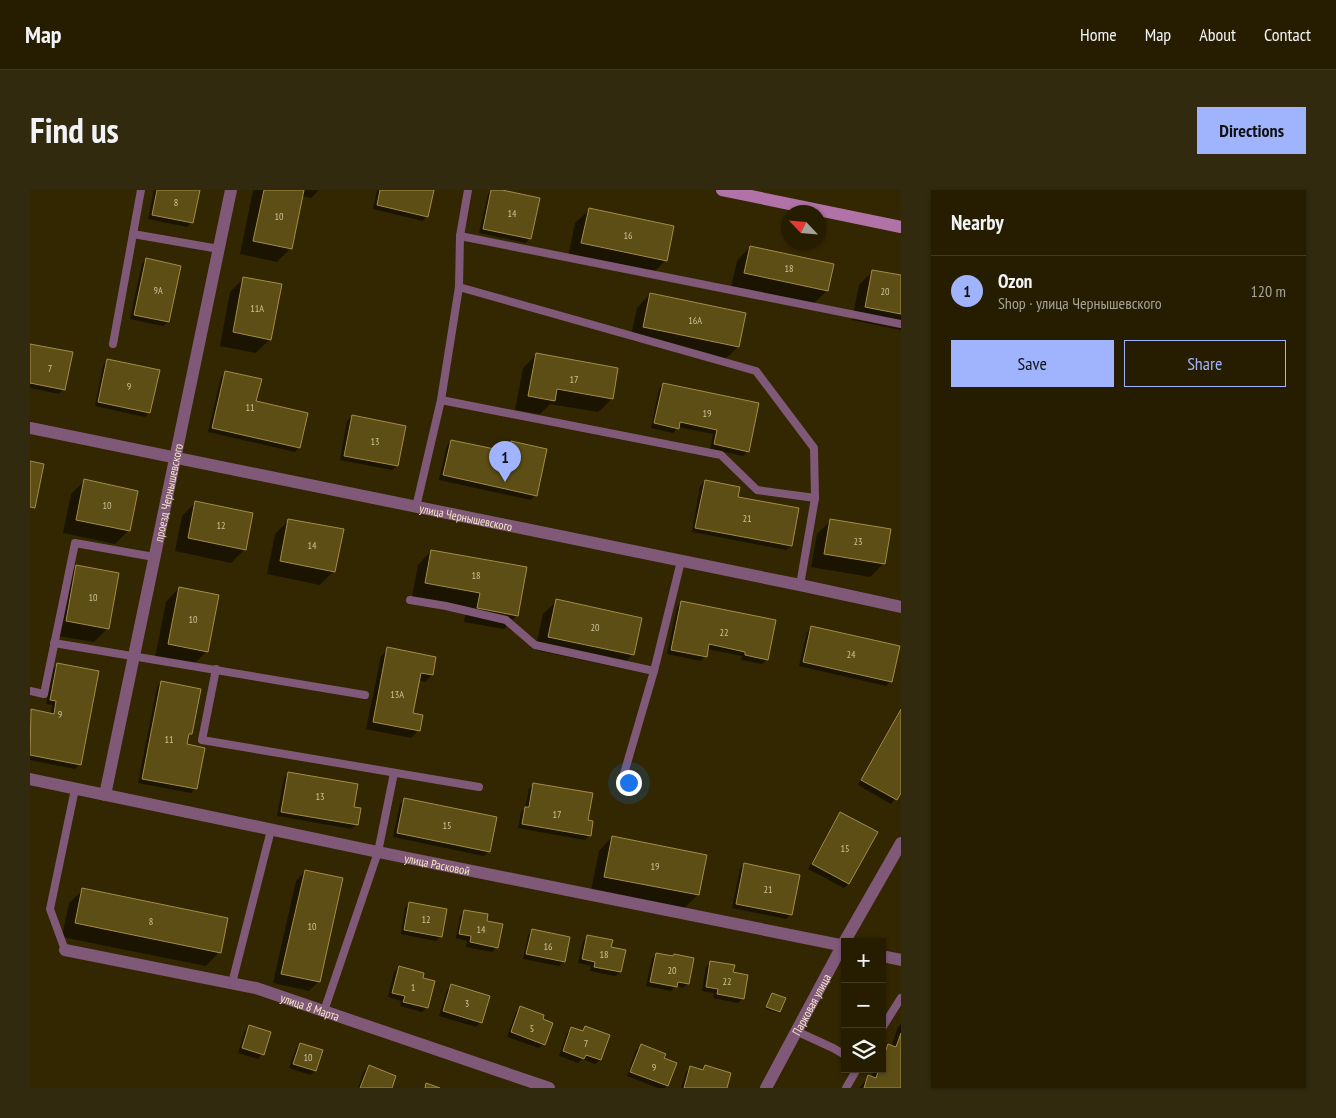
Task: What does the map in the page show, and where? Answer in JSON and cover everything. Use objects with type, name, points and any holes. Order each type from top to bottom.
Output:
[{"type":"main road","points":[[722,190],[901,227]]},
{"type":"street","name":"проезд Чернышевского","points":[[104,795],[231,190]]},
{"type":"street","name":"улица Чернышевского","points":[[30,428],[901,607]]},
{"type":"street","name":"улица Расковой","points":[[30,779],[841,946]]},
{"type":"street","name":"Парковая улица","points":[[848,938],[901,843]]},
{"type":"street","name":"улица 8 Марта","points":[[65,950],[256,988],[549,1088]]},
{"type":"street","name":"Парковая улица","points":[[766,1088],[841,950]]},
{"type":"street","points":[[886,957],[901,960]]},
{"type":"lane","points":[[113,344],[141,190]]},
{"type":"lane","points":[[416,507],[441,400],[459,287],[460,236],[468,190]]},
{"type":"lane","points":[[133,234],[219,249]]},
{"type":"lane","points":[[460,236],[901,324]]},
{"type":"lane","points":[[459,287],[756,371],[814,448],[815,498],[800,585]]},
{"type":"lane","points":[[441,400],[722,455],[758,490],[815,498]]},
{"type":"lane","points":[[30,691],[44,694],[75,543],[154,557]]},
{"type":"lane","points":[[621,784],[654,671],[682,561]]},
{"type":"lane","points":[[410,600],[506,620],[535,645],[654,671]]},
{"type":"lane","points":[[54,643],[365,695]]},
{"type":"lane","points":[[216,669],[202,740],[479,787]]},
{"type":"lane","points":[[324,1011],[378,852],[394,773]]},
{"type":"lane","points":[[65,950],[50,909],[75,789]]},
{"type":"lane","points":[[232,983],[271,830]]},
{"type":"lane","points":[[886,1022],[901,998]]},
{"type":"lane","points":[[796,1031],[841,1053]]},
{"type":"lane","points":[[846,1088],[855,1073]]},
{"type":"building","points":[[157,190],[200,190],[193,223],[152,215]]},
{"type":"building","points":[[264,190],[304,190],[292,249],[253,241]]},
{"type":"building","points":[[380,190],[434,190],[428,217],[377,205]]},
{"type":"building","points":[[491,190],[502,190],[540,198],[531,239],[483,229]]},
{"type":"building","points":[[589,208],[674,226],[667,261],[581,243]]},
{"type":"building","points":[[750,246],[834,264],[828,291],[744,273]]},
{"type":"building","points":[[146,258],[181,266],[169,322],[134,315]]},
{"type":"building","points":[[872,270],[901,275],[901,314],[865,307]]},
{"type":"building","points":[[243,277],[282,284],[271,340],[233,332]]},
{"type":"building","points":[[650,293],[746,313],[739,347],[643,327]]},
{"type":"building","points":[[30,344],[73,352],[65,390],[30,383]]},
{"type":"building","points":[[536,353],[618,368],[613,399],[557,389],[555,401],[528,396]]},
{"type":"building","points":[[107,359],[160,370],[150,413],[98,402]]},
{"type":"building","points":[[225,371],[262,379],[256,401],[308,413],[300,448],[212,428]]},
{"type":"building","points":[[663,383],[759,403],[749,452],[714,444],[717,430],[680,422],[679,429],[654,423]]},
{"type":"building","points":[[352,415],[406,426],[398,466],[344,456]]},
{"type":"building","points":[[451,440],[509,452],[511,441],[547,449],[537,496],[443,475]]},
{"type":"building","points":[[30,461],[44,464],[35,508],[30,507]]},
{"type":"building","points":[[84,479],[138,491],[130,531],[76,520]]},
{"type":"building","points":[[705,480],[740,487],[738,497],[799,508],[792,546],[695,528]]},
{"type":"building","points":[[195,501],[253,513],[246,550],[188,538]]},
{"type":"building","points":[[288,519],[344,529],[335,572],[280,561]]},
{"type":"building","points":[[830,519],[891,529],[885,564],[824,554]]},
{"type":"building","points":[[431,550],[527,567],[518,616],[477,608],[480,593],[425,583]]},
{"type":"building","points":[[76,565],[119,573],[109,629],[66,621]]},
{"type":"building","points":[[179,587],[219,595],[208,652],[168,644]]},
{"type":"building","points":[[556,599],[642,618],[634,655],[548,637]]},
{"type":"building","points":[[681,601],[776,620],[768,660],[745,655],[745,652],[709,644],[707,657],[671,650]]},
{"type":"building","points":[[811,626],[900,646],[892,682],[803,662]]},
{"type":"building","points":[[387,647],[436,657],[433,675],[421,673],[413,713],[423,715],[420,731],[373,722]]},
{"type":"building","points":[[57,663],[99,671],[81,765],[30,755],[31,709],[54,714],[56,701],[50,700]]},
{"type":"building","points":[[161,681],[201,689],[192,734],[189,734],[187,744],[205,748],[197,789],[142,779]]},
{"type":"building","points":[[901,709],[901,793],[897,800],[861,780]]},
{"type":"building","points":[[288,772],[358,784],[354,807],[361,808],[358,825],[281,812]]},
{"type":"building","points":[[533,783],[593,793],[588,820],[593,821],[591,836],[522,824],[525,807],[529,807]]},
{"type":"building","points":[[404,798],[497,817],[490,852],[397,833]]},
{"type":"building","points":[[840,812],[878,832],[849,884],[812,864]]},
{"type":"building","points":[[612,836],[707,855],[699,895],[604,877]]},
{"type":"building","points":[[744,863],[800,875],[792,915],[736,904]]},
{"type":"building","points":[[305,870],[343,878],[320,982],[281,974]]},
{"type":"building","points":[[82,888],[228,918],[221,953],[75,923]]},
{"type":"building","points":[[409,902],[447,909],[442,937],[404,930]]},
{"type":"building","points":[[464,910],[488,914],[487,921],[503,924],[498,948],[470,942],[471,936],[459,934]]},
{"type":"building","points":[[532,929],[570,937],[565,962],[526,954]]},
{"type":"building","points":[[587,935],[613,940],[611,947],[626,950],[621,972],[594,967],[595,962],[582,959]]},
{"type":"building","points":[[656,953],[694,958],[689,984],[678,982],[677,987],[650,982]]},
{"type":"building","points":[[710,961],[735,965],[733,972],[748,975],[744,999],[717,994],[718,989],[706,987]]},
{"type":"building","points":[[399,966],[424,973],[423,978],[435,981],[428,1008],[403,1002],[405,996],[392,993]]},
{"type":"building","points":[[451,984],[490,996],[482,1023],[443,1011]]},
{"type":"building","points":[[772,993],[786,998],[780,1012],[766,1007]]},
{"type":"building","points":[[520,1006],[544,1015],[543,1019],[553,1023],[545,1045],[511,1032]]},
{"type":"building","points":[[249,1025],[271,1032],[264,1055],[242,1048]]},
{"type":"building","points":[[585,1026],[610,1035],[601,1060],[586,1055],[584,1059],[563,1051],[571,1027],[583,1031]]},
{"type":"building","points":[[901,1033],[901,1088],[864,1088],[868,1075],[876,1078],[878,1073],[886,1073],[886,1050],[888,1044],[896,1047]]},
{"type":"building","points":[[300,1043],[323,1050],[316,1071],[293,1064]]},
{"type":"building","points":[[641,1044],[666,1054],[664,1058],[677,1063],[668,1086],[630,1072]]},
{"type":"building","points":[[369,1065],[396,1076],[392,1088],[360,1088]]},
{"type":"building","points":[[705,1065],[731,1073],[727,1088],[684,1088],[690,1066],[703,1070]]},
{"type":"building","points":[[426,1083],[440,1088],[425,1088]]},
{"type":"place","name":"Ozon","points":[[505,482]]}]
